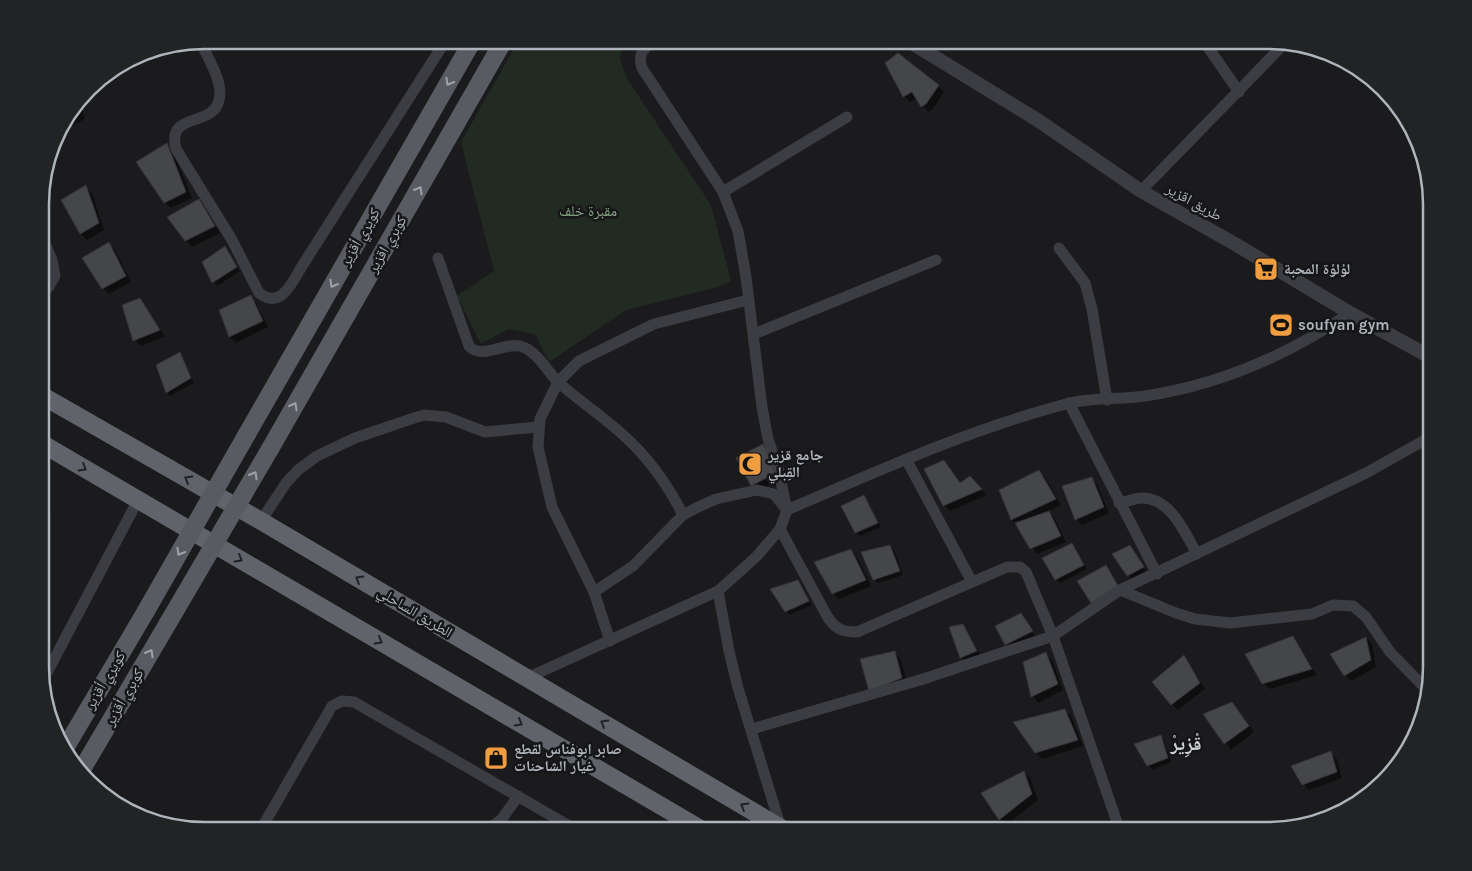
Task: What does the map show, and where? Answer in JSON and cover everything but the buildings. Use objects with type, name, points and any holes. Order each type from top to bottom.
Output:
[{"type":"highway","name":"الطريق الساحلي","points":[[49,400],[261,521],[770,822]]},
{"type":"highway","points":[[49,449],[689,822]]},
{"type":"main road","name":"كويري أقزير","points":[[68,743],[146,611],[468,49]]},
{"type":"main road","name":"كوبري اقزير","points":[[168,623],[499,49]]},
{"type":"main road","name":"كوبري أقزير","points":[[84,766],[168,623]]},
{"type":"street","points":[[203,49],[217,80],[220,99],[216,108],[206,116],[188,122],[176,130],[173,138],[176,149],[232,240],[259,293],[267,299],[274,300],[282,296],[291,283],[440,49]]},
{"type":"street","points":[[527,678],[718,591],[757,556],[780,529],[787,510],[768,439],[738,231],[722,192],[642,68],[639,60],[640,53],[643,49]]},
{"type":"street","name":"طريق اقزير","points":[[922,49],[1039,121],[1141,191],[1235,244],[1350,313],[1423,353]]},
{"type":"street","name":"طريق اقزير","points":[[930,49],[948,64]]},
{"type":"street","points":[[1209,49],[1239,92]]},
{"type":"street","points":[[1141,191],[1279,49]]},
{"type":"street","points":[[722,192],[847,117]]},
{"type":"street","points":[[1059,248],[1085,283],[1092,309],[1107,400]]},
{"type":"street","points":[[49,253],[55,276],[49,286]]},
{"type":"street","points":[[438,258],[469,346],[473,351],[480,353],[495,348],[524,347],[558,382],[620,431],[641,451],[683,515]]},
{"type":"street","points":[[754,334],[936,260]]},
{"type":"street","points":[[610,641],[594,592],[552,507],[538,447],[538,427],[558,382],[579,361],[654,324],[748,300]]},
{"type":"street","points":[[787,510],[906,458],[1032,414],[1069,403],[1174,391],[1260,364],[1315,337],[1350,313]]},
{"type":"street","points":[[1069,403],[1157,574]]},
{"type":"street","points":[[261,521],[286,483],[298,470],[317,456],[355,438],[424,415],[446,417],[485,432],[538,427]]},
{"type":"street","points":[[752,729],[920,680],[1054,636],[1120,590],[1157,574],[1366,472],[1423,441]]},
{"type":"street","points":[[906,458],[972,582]]},
{"type":"street","points":[[594,592],[633,566],[683,515],[716,499],[757,490],[774,494],[787,510]]},
{"type":"street","points":[[1119,503],[1143,498],[1163,505],[1175,516],[1197,554]]},
{"type":"street","points":[[49,669],[138,500]]},
{"type":"street","points":[[780,529],[833,625],[843,632],[857,632],[1007,566],[1020,567],[1030,576],[1054,636],[1117,822]]},
{"type":"street","points":[[1120,590],[1195,619],[1230,623],[1312,614],[1333,605],[1353,606],[1366,616],[1390,652],[1422,685]]},
{"type":"street","points":[[718,591],[729,651],[781,822]]},
{"type":"street","points":[[265,822],[332,706],[342,701],[354,702],[563,822]]},
{"type":"street","points":[[498,822],[518,796]]},
{"type":"green space","name":"مقبرة خلف","points":[[514,49],[622,49],[620,58],[626,77],[711,205],[731,281],[718,287],[626,310],[549,362],[535,334],[508,329],[481,344],[457,296],[494,271],[461,142]]},
{"type":"place","name":"لؤلؤة المحبة","points":[[1266,269]]},
{"type":"place","name":"soufyan gym","points":[[1281,325]]},
{"type":"place","name":"جامع قزير القِبلي","points":[[750,464]]},
{"type":"place","name":"صابر ابوفناس لقطع غيار الشاحنات","points":[[496,758]]},
{"type":"district","name":"قْزِيرْ","points":[[1186,743]]}]
